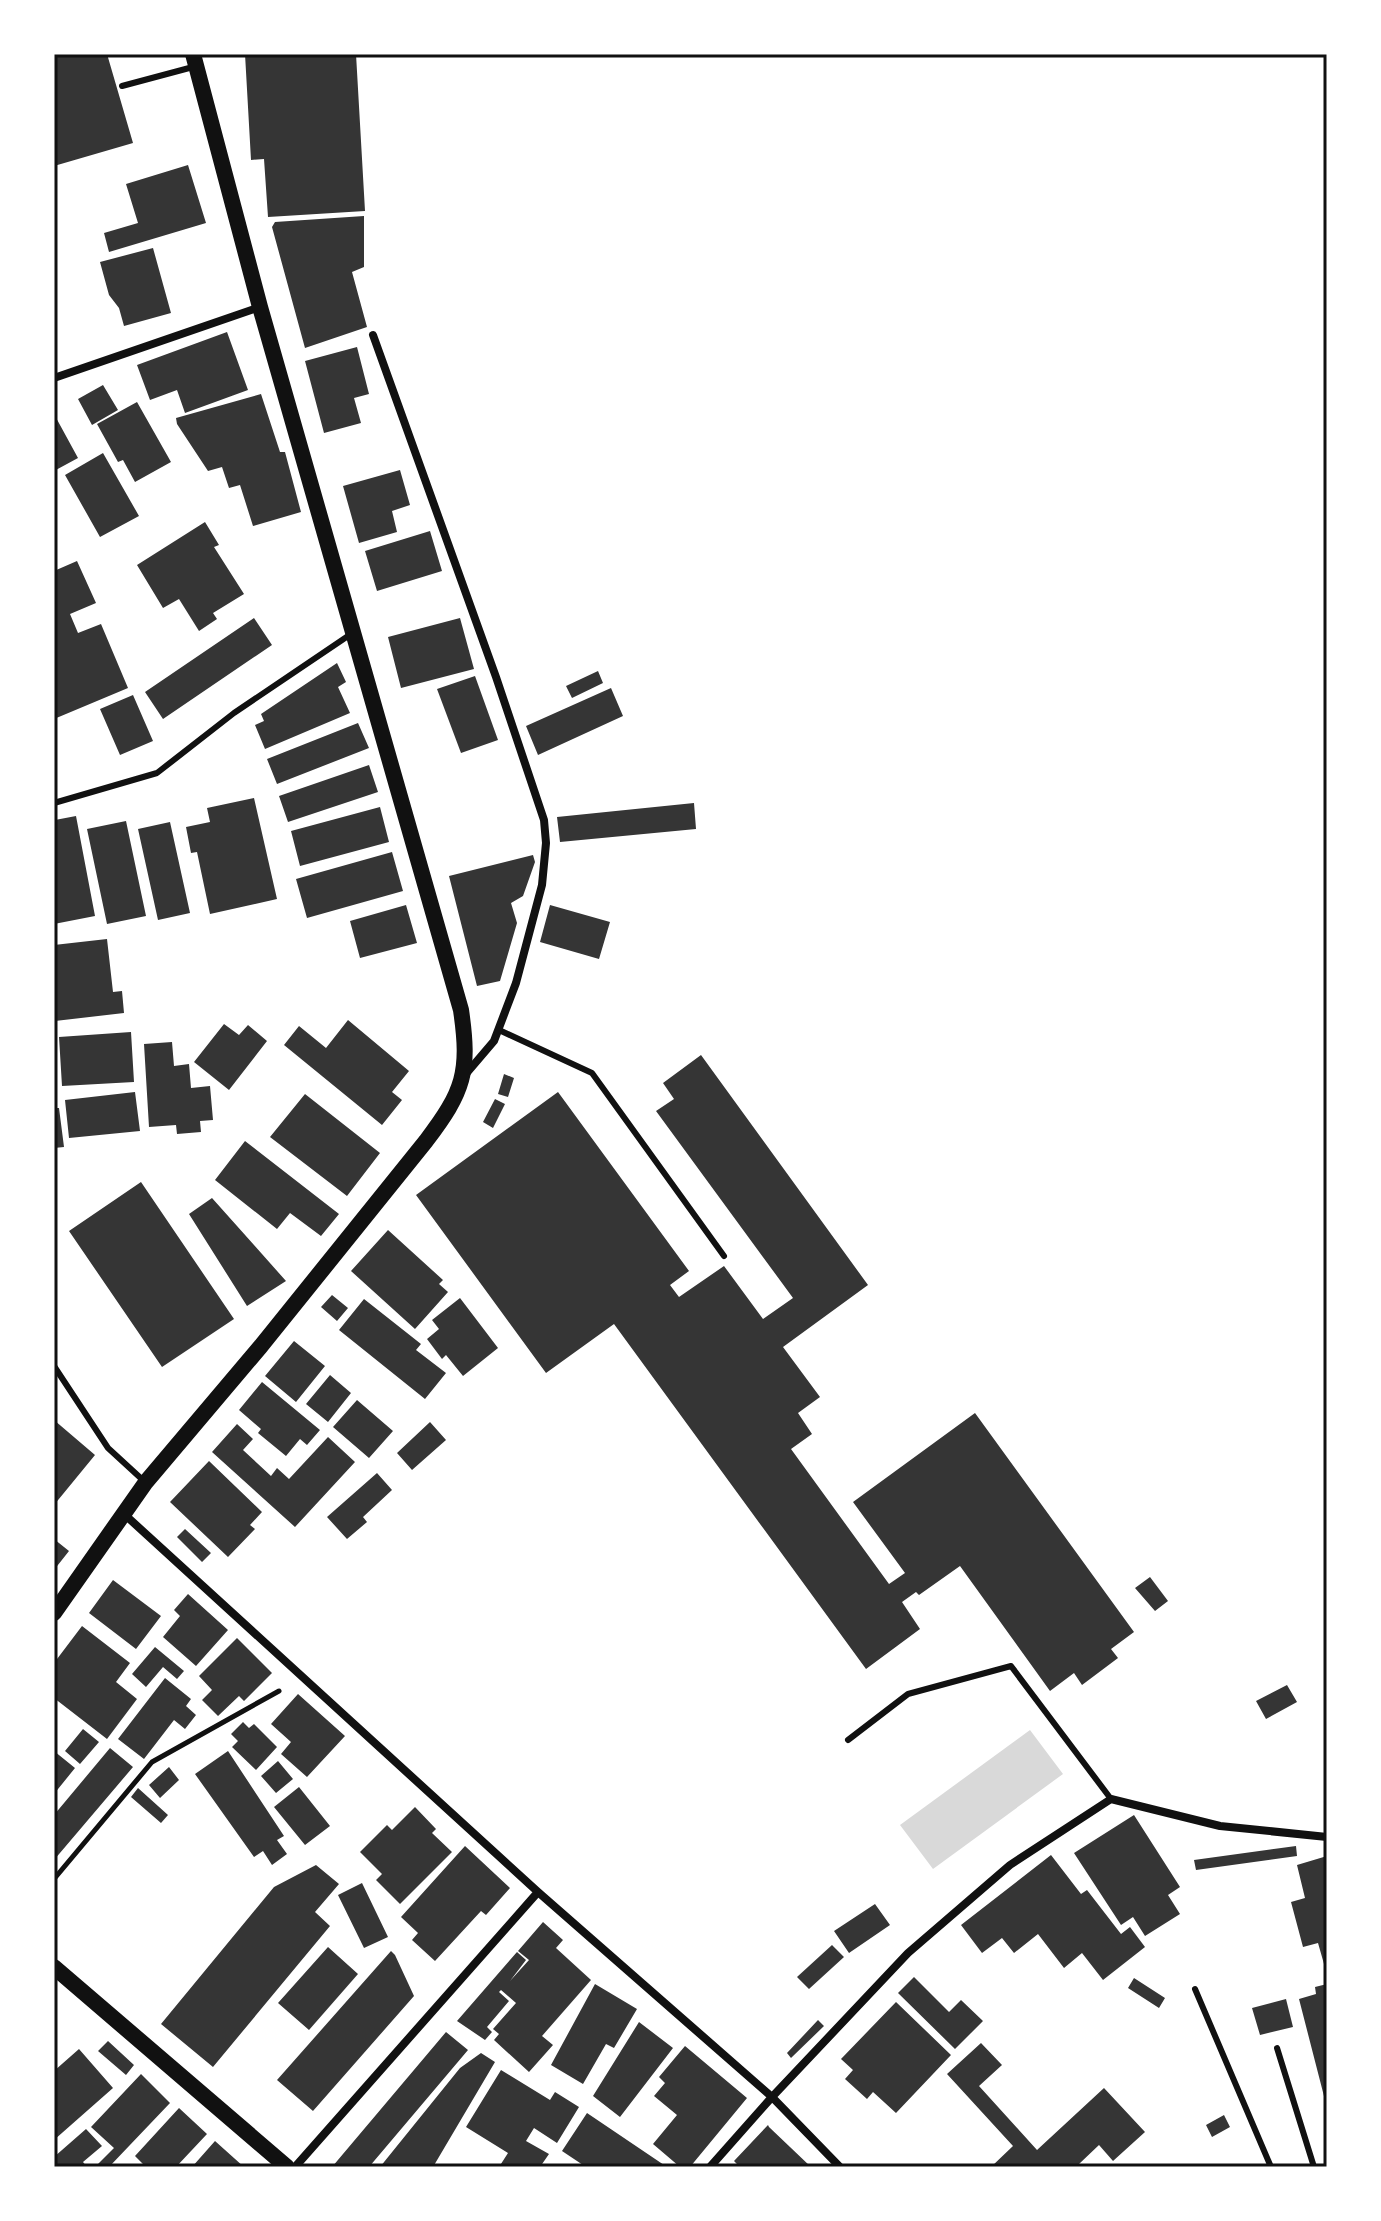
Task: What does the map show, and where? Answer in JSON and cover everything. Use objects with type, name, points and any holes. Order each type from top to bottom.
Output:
[{"type":"main road","points":[[54,1613],[146,1482],[261,1346],[426,1141],[450,1109],[464,1076],[466,1044],[461,1010],[260,307],[195,60]]},
{"type":"main road","points":[[54,1967],[287,2167]]},
{"type":"street","points":[[54,378],[260,307]]},
{"type":"street","points":[[373,335],[544,820],[546,843],[542,885],[516,983],[494,1041],[464,1076]]},
{"type":"street","points":[[124,1514],[538,1892],[772,2097],[840,2167]]},
{"type":"street","points":[[710,2167],[908,1953],[1010,1865],[1111,1799],[1220,1826],[1327,1837]]},
{"type":"street","points":[[295,2167],[538,1892]]},
{"type":"lane","points":[[122,86],[195,60]]},
{"type":"lane","points":[[54,803],[157,773],[234,713],[354,632]]},
{"type":"lane","points":[[499,1030],[592,1073],[724,1256]]},
{"type":"lane","points":[[54,1366],[108,1448],[146,1482]]},
{"type":"lane","points":[[848,1740],[908,1694],[1011,1666],[1111,1799]]},
{"type":"lane","points":[[1195,1989],[1271,2167]]},
{"type":"lane","points":[[1277,2048],[1314,2167]]},
{"type":"path","points":[[54,1879],[152,1762],[293,1684],[302,1674]]},
{"type":"shaded area","points":[[1030,1730],[1063,1774],[933,1869],[900,1825]]},
{"type":"building","points":[[54,54],[107,54],[133,143],[54,166]]},
{"type":"building","points":[[245,54],[356,54],[365,211],[268,217],[264,159],[251,160]]},
{"type":"building","points":[[188,165],[206,223],[109,252],[104,233],[138,223],[126,184]]},
{"type":"building","points":[[364,216],[364,267],[352,272],[367,327],[305,348],[272,227],[275,222]]},
{"type":"building","points":[[153,248],[171,313],[124,326],[119,308],[109,295],[100,262]]},
{"type":"building","points":[[227,332],[248,390],[185,413],[177,390],[150,400],[137,365]]},
{"type":"building","points":[[357,347],[369,394],[354,398],[361,423],[324,433],[305,361]]},
{"type":"building","points":[[103,385],[118,410],[92,425],[78,399]]},
{"type":"building","points":[[261,394],[280,452],[285,452],[301,512],[253,526],[240,485],[229,488],[222,467],[208,471],[176,418]]},
{"type":"building","points":[[137,402],[171,462],[135,482],[123,460],[118,462],[97,424]]},
{"type":"building","points":[[54,414],[78,458],[54,471]]},
{"type":"building","points":[[103,453],[139,516],[100,537],[65,475]]},
{"type":"building","points":[[400,470],[410,505],[392,511],[397,532],[359,543],[343,486]]},
{"type":"building","points":[[205,522],[219,545],[214,547],[244,594],[213,613],[217,619],[199,631],[179,599],[163,608],[137,565]]},
{"type":"building","points":[[430,531],[442,571],[377,591],[365,551]]},
{"type":"building","points":[[77,561],[96,603],[70,614],[78,633],[101,624],[128,688],[54,719],[54,571]]},
{"type":"building","points":[[254,618],[272,645],[163,719],[145,692]]},
{"type":"building","points":[[460,618],[474,669],[401,688],[388,637]]},
{"type":"building","points":[[337,663],[346,682],[338,687],[350,713],[265,749],[255,725],[264,721],[261,714]]},
{"type":"building","points":[[598,671],[603,683],[572,698],[566,686]]},
{"type":"building","points":[[475,676],[498,740],[461,753],[437,689]]},
{"type":"building","points":[[611,688],[623,716],[538,755],[526,726]]},
{"type":"building","points":[[133,695],[153,741],[120,755],[100,709]]},
{"type":"building","points":[[358,723],[369,748],[277,784],[267,759]]},
{"type":"building","points":[[369,765],[378,792],[288,822],[279,796]]},
{"type":"building","points":[[254,798],[277,899],[210,914],[197,852],[191,853],[186,827],[210,822],[207,808]]},
{"type":"building","points":[[694,803],[696,829],[560,842],[557,817]]},
{"type":"building","points":[[380,807],[389,842],[300,866],[291,831]]},
{"type":"building","points":[[76,816],[95,916],[54,924],[55,820]]},
{"type":"building","points":[[126,821],[146,916],[107,924],[87,829]]},
{"type":"building","points":[[170,822],[190,913],[158,920],[138,829]]},
{"type":"building","points":[[392,852],[403,891],[307,918],[296,879]]},
{"type":"building","points":[[533,855],[535,862],[523,896],[511,903],[517,923],[500,981],[477,986],[449,876]]},
{"type":"building","points":[[406,905],[417,943],[360,958],[350,921]]},
{"type":"building","points":[[550,905],[610,922],[599,959],[540,942]]},
{"type":"building","points":[[107,939],[113,992],[122,991],[124,1013],[55,1021],[54,945]]},
{"type":"building","points":[[348,1020],[409,1071],[392,1092],[402,1100],[382,1125],[284,1045],[299,1026],[326,1048]]},
{"type":"building","points":[[224,1024],[239,1035],[248,1025],[267,1041],[229,1090],[194,1062]]},
{"type":"building","points":[[131,1032],[134,1082],[62,1086],[59,1037]]},
{"type":"building","points":[[172,1042],[174,1066],[189,1064],[191,1088],[210,1086],[213,1120],[200,1121],[201,1132],[177,1134],[176,1125],[149,1127],[144,1044]]},
{"type":"building","points":[[701,1055],[868,1285],[783,1347],[820,1397],[798,1413],[812,1434],[791,1449],[889,1584],[905,1573],[853,1502],[975,1413],[1134,1632],[1111,1649],[1118,1658],[1082,1685],[1074,1673],[1050,1691],[960,1566],[919,1595],[916,1592],[902,1602],[920,1629],[866,1669],[614,1324],[546,1373],[416,1195],[558,1092],[689,1271],[670,1285],[679,1297],[724,1266],[763,1319],[793,1298],[656,1111],[674,1099],[663,1083]]},
{"type":"building","points":[[504,1074],[514,1078],[508,1097],[498,1094]]},
{"type":"building","points":[[135,1092],[140,1131],[69,1138],[65,1100]]},
{"type":"building","points":[[305,1094],[380,1153],[347,1196],[270,1137]]},
{"type":"building","points":[[495,1099],[505,1104],[493,1128],[483,1122]]},
{"type":"building","points":[[54,1108],[59,1108],[64,1147],[54,1148]]},
{"type":"building","points":[[245,1141],[339,1214],[321,1236],[290,1213],[277,1229],[215,1180]]},
{"type":"building","points":[[141,1182],[234,1319],[162,1367],[69,1231]]},
{"type":"building","points":[[212,1198],[286,1281],[247,1306],[189,1214]]},
{"type":"building","points":[[388,1230],[443,1280],[439,1284],[448,1292],[415,1329],[351,1271]]},
{"type":"building","points":[[332,1295],[348,1308],[337,1321],[321,1307]]},
{"type":"building","points":[[460,1298],[498,1348],[463,1376],[446,1355],[442,1359],[427,1339],[439,1329],[432,1320]]},
{"type":"building","points":[[364,1299],[421,1344],[416,1350],[446,1373],[425,1399],[339,1330]]},
{"type":"building","points":[[294,1341],[325,1366],[296,1402],[265,1376]]},
{"type":"building","points":[[330,1375],[351,1393],[328,1422],[306,1404]]},
{"type":"building","points":[[262,1382],[320,1430],[307,1445],[300,1439],[286,1456],[258,1433],[261,1429],[239,1410]]},
{"type":"building","points":[[357,1400],[393,1431],[369,1458],[333,1427]]},
{"type":"building","points":[[54,1420],[95,1455],[54,1505]]},
{"type":"building","points":[[430,1422],[446,1440],[412,1470],[397,1453]]},
{"type":"building","points":[[237,1424],[253,1439],[243,1450],[271,1476],[277,1468],[289,1479],[328,1437],[355,1462],[295,1527],[212,1452]]},
{"type":"building","points":[[209,1461],[262,1512],[250,1525],[255,1529],[228,1557],[170,1502]]},
{"type":"building","points":[[377,1473],[392,1490],[363,1517],[367,1522],[347,1539],[327,1517]]},
{"type":"building","points":[[185,1529],[211,1553],[202,1562],[177,1537]]},
{"type":"building","points":[[54,1539],[69,1551],[54,1570]]},
{"type":"building","points":[[1150,1577],[1168,1601],[1155,1611],[1135,1588]]},
{"type":"building","points":[[113,1580],[161,1616],[136,1649],[89,1613]]},
{"type":"building","points":[[188,1594],[228,1630],[196,1666],[163,1637],[180,1616],[174,1610]]},
{"type":"building","points":[[82,1626],[130,1663],[116,1682],[137,1699],[107,1739],[54,1698],[54,1663]]},
{"type":"building","points":[[237,1638],[272,1673],[244,1701],[239,1696],[218,1716],[202,1700],[212,1690],[199,1676]]},
{"type":"building","points":[[155,1647],[184,1671],[177,1679],[163,1667],[146,1687],[132,1674]]},
{"type":"building","points":[[165,1678],[191,1699],[186,1706],[196,1715],[185,1729],[174,1720],[144,1759],[118,1739]]},
{"type":"building","points":[[1287,1685],[1297,1702],[1266,1719],[1256,1701]]},
{"type":"building","points":[[298,1694],[345,1736],[307,1777],[281,1754],[291,1742],[271,1724]]},
{"type":"building","points":[[243,1722],[249,1728],[254,1724],[277,1747],[256,1770],[232,1747],[238,1741],[231,1734]]},
{"type":"building","points":[[83,1729],[99,1742],[80,1764],[65,1751]]},
{"type":"building","points":[[110,1748],[133,1767],[54,1860],[54,1815]]},
{"type":"building","points":[[54,1751],[75,1768],[54,1794]]},
{"type":"building","points":[[228,1751],[284,1836],[277,1840],[287,1854],[272,1865],[263,1851],[254,1857],[195,1774]]},
{"type":"building","points":[[278,1761],[293,1779],[276,1793],[261,1776]]},
{"type":"building","points":[[169,1767],[179,1780],[160,1798],[149,1785]]},
{"type":"building","points":[[299,1787],[330,1826],[305,1845],[274,1807]]},
{"type":"building","points":[[138,1788],[168,1815],[161,1823],[131,1797]]},
{"type":"building","points":[[415,1807],[436,1829],[432,1833],[452,1852],[400,1904],[376,1880],[382,1874],[360,1852],[387,1825],[392,1830]]},
{"type":"building","points":[[1134,1815],[1180,1887],[1168,1895],[1180,1914],[1145,1936],[1133,1917],[1121,1925],[1074,1853]]},
{"type":"building","points":[[465,1846],[510,1888],[486,1915],[481,1911],[435,1961],[412,1940],[418,1933],[401,1917]]},
{"type":"building","points":[[1296,1846],[1297,1856],[1196,1870],[1194,1860]]},
{"type":"building","points":[[1051,1855],[1081,1894],[1087,1890],[1121,1934],[1130,1927],[1145,1947],[1103,1980],[1082,1953],[1064,1968],[1038,1934],[1014,1953],[1002,1938],[982,1953],[961,1925]]},
{"type":"building","points":[[1327,1856],[1326,1971],[1318,1943],[1303,1947],[1291,1902],[1305,1898],[1297,1865]]},
{"type":"building","points":[[316,1865],[339,1884],[315,1912],[330,1926],[213,2067],[161,2024],[274,1887]]},
{"type":"building","points":[[362,1883],[388,1937],[364,1948],[338,1895]]},
{"type":"building","points":[[875,1904],[890,1925],[849,1953],[834,1931]]},
{"type":"building","points":[[543,1922],[563,1940],[556,1948],[591,1980],[542,2036],[553,2045],[529,2072],[494,2040],[499,2034],[493,2029],[516,2003],[501,1990],[499,1992],[509,2001],[487,2027],[492,2032],[485,2040],[457,2021],[517,1952],[526,1960],[510,1981],[529,1960],[518,1951]]},
{"type":"building","points":[[832,1945],[844,1957],[809,1989],[797,1977]]},
{"type":"building","points":[[328,1947],[358,1974],[309,2030],[278,2003]]},
{"type":"building","points":[[391,1951],[414,1996],[313,2111],[277,2080]]},
{"type":"building","points":[[914,1977],[949,2012],[961,2000],[983,2021],[955,2049],[898,1993]]},
{"type":"building","points":[[1134,1978],[1165,1998],[1159,2008],[1128,1988]]},
{"type":"building","points":[[595,1984],[637,2009],[614,2048],[606,2044],[583,2084],[551,2065]]},
{"type":"building","points":[[1327,1984],[1326,2104],[1299,1999],[1316,1994],[1315,1987]]},
{"type":"building","points":[[1286,1999],[1293,2027],[1260,2035],[1252,2008]]},
{"type":"building","points":[[896,2002],[951,2055],[896,2113],[873,2092],[867,2099],[845,2079],[853,2070],[841,2059]]},
{"type":"building","points":[[818,2020],[824,2026],[791,2058],[787,2053]]},
{"type":"building","points":[[639,2022],[673,2048],[620,2117],[593,2096]]},
{"type":"building","points":[[446,2032],[468,2050],[369,2167],[332,2167]]},
{"type":"building","points":[[108,2041],[134,2065],[126,2075],[98,2051]]},
{"type":"building","points":[[981,2043],[1002,2065],[979,2086],[1037,2150],[1104,2088],[1145,2132],[1113,2161],[1099,2145],[1079,2164],[1081,2167],[991,2167],[1013,2146],[947,2074]]},
{"type":"building","points":[[685,2046],[747,2098],[690,2167],[680,2167],[653,2144],[677,2115],[654,2096],[665,2083],[659,2077]]},
{"type":"building","points":[[79,2049],[113,2088],[54,2140],[54,2071]]},
{"type":"building","points":[[481,2053],[495,2062],[433,2167],[380,2167],[460,2068]]},
{"type":"building","points":[[501,2070],[550,2100],[555,2092],[579,2107],[557,2143],[534,2128],[526,2141],[549,2154],[540,2167],[499,2167],[508,2153],[466,2127]]},
{"type":"building","points":[[141,2074],[170,2103],[109,2167],[95,2167],[114,2148],[91,2127]]},
{"type":"building","points":[[179,2108],[207,2134],[176,2167],[141,2167],[144,2165],[135,2156]]},
{"type":"building","points":[[587,2113],[667,2167],[586,2167],[562,2151]]},
{"type":"building","points":[[1224,2115],[1230,2127],[1212,2137],[1206,2125]]},
{"type":"building","points":[[768,2125],[811,2167],[740,2167],[734,2161]]},
{"type":"building","points":[[86,2129],[102,2146],[83,2162],[87,2167],[54,2167],[54,2157]]},
{"type":"building","points":[[215,2141],[244,2167],[192,2167]]}]
